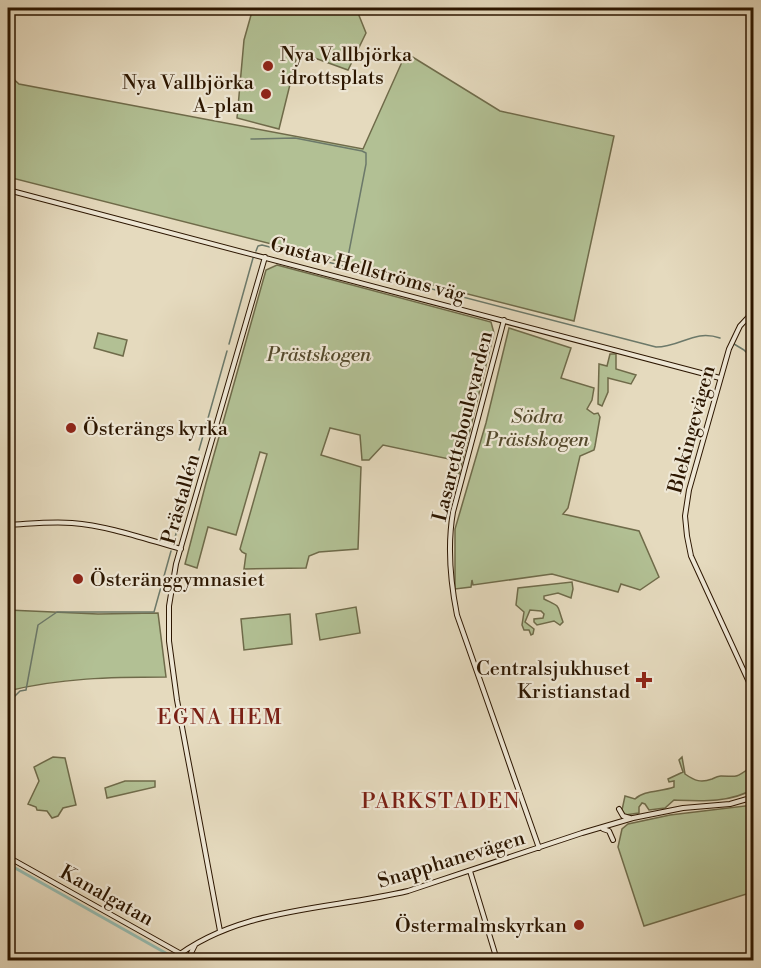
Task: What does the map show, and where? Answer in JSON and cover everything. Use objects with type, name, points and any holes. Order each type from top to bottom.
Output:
[{"type":"street","name":"Gustav Hellströms väg","points":[[8,190],[720,378]]},
{"type":"street","name":"Prästallén","points":[[220,931],[177,697],[169,641],[169,606],[181,549],[265,257]]},
{"type":"street","name":"Blekingevägen","points":[[753,311],[732,341],[689,490],[685,516],[687,536],[695,565],[753,693]]},
{"type":"street","name":"Lasarettsboulevarden","points":[[504,320],[453,512],[449,562],[457,615],[539,848]]},
{"type":"street","points":[[8,525],[46,522],[79,524],[109,529],[181,549]]},
{"type":"street","name":"Snapphanevägen","points":[[173,959],[220,931],[278,914],[382,897],[633,818],[745,800],[753,796]]},
{"type":"street","points":[[619,809],[622,816],[633,818]]},
{"type":"street","points":[[599,828],[609,831],[613,840]]},
{"type":"street","name":"Kanalgatan","points":[[8,857],[193,960]]},
{"type":"street","points":[[470,871],[496,960]]},
{"type":"street","points":[[193,960],[191,953],[195,944]]},
{"type":"green space","name":"Nya Vallbjörka idrottsplats","points":[[253,8],[356,8],[366,33],[348,70],[298,52],[279,129],[237,118],[244,40]]},
{"type":"green space","points":[[406,53],[500,111],[614,136],[574,321],[8,177],[8,74],[19,84],[363,149]]},
{"type":"green space","name":"Prästskogen","points":[[277,265],[491,322],[494,333],[459,474],[452,472],[454,460],[383,445],[369,460],[362,460],[360,435],[330,428],[321,455],[361,467],[358,549],[319,552],[309,556],[306,568],[244,569],[246,554],[240,549],[267,454],[260,452],[236,535],[208,527],[197,568],[185,564],[206,483],[266,270]]},
{"type":"green space","name":"Södra Prästskogen","points":[[509,328],[571,348],[561,378],[594,388],[592,400],[587,409],[594,414],[598,413],[600,417],[595,446],[594,450],[580,456],[568,508],[563,514],[639,531],[659,577],[640,590],[621,584],[618,592],[552,574],[473,585],[472,580],[471,587],[455,589],[455,529],[486,423]]},
{"type":"green space","points":[[98,333],[127,340],[123,356],[94,348]]},
{"type":"green space","points":[[610,354],[616,354],[616,369],[636,375],[631,384],[608,378],[608,392],[602,406],[598,404],[599,364],[607,366]]},
{"type":"green space","points":[[572,582],[571,598],[558,593],[544,596],[544,599],[558,607],[563,622],[560,625],[554,621],[537,625],[534,619],[543,618],[544,614],[541,611],[530,610],[525,622],[534,629],[533,634],[531,635],[529,630],[524,630],[522,625],[524,612],[516,605],[518,588]]},
{"type":"green space","points":[[356,607],[360,633],[320,640],[316,614]]},
{"type":"green space","points":[[8,610],[98,614],[158,613],[166,677],[67,681],[8,691]]},
{"type":"green space","points":[[290,614],[292,644],[244,650],[241,619]]},
{"type":"green space","points":[[53,757],[65,758],[76,805],[63,808],[58,816],[52,818],[47,811],[37,810],[36,807],[28,804],[39,781],[34,767]]},
{"type":"green space","points":[[682,757],[685,774],[698,781],[720,776],[735,776],[748,769],[753,776],[753,789],[725,799],[674,800],[665,808],[649,810],[642,803],[639,813],[625,815],[622,810],[625,796],[635,799],[643,794],[674,787],[674,781],[669,782],[668,779],[683,772],[679,760]]},
{"type":"green space","points":[[125,781],[155,781],[155,787],[107,798],[105,788]]},
{"type":"green space","points":[[753,805],[753,892],[644,926],[618,847],[622,829],[628,824],[670,815]]},
{"type":"waterway","points":[[251,139],[295,138],[366,153],[366,164],[347,262]]},
{"type":"waterway","points":[[256,251],[258,246],[262,245],[656,347],[695,337],[720,338]]},
{"type":"waterway","points":[[229,344],[253,258]]},
{"type":"waterway","points":[[734,344],[754,360]]},
{"type":"waterway","points":[[199,450],[227,351]]},
{"type":"waterway","points":[[174,541],[197,458]]},
{"type":"waterway","points":[[8,703],[20,691],[26,690],[38,625],[57,612],[154,612],[171,551]]},
{"type":"waterway","points":[[8,864],[178,960]]},
{"type":"place","name":"Nya Vallbjörka idrottsplats","points":[[268,66]]},
{"type":"place","name":"Nya Vallbjörka A-plan","points":[[266,94]]},
{"type":"place","name":"Österängs kyrka","points":[[71,428]]},
{"type":"place","name":"Österänggymnasiet","points":[[78,579]]},
{"type":"place","name":"Centralsjukhuset Kristianstad","points":[[644,680]]},
{"type":"place","name":"Östermalmskyrkan","points":[[579,925]]},
{"type":"district","name":"EGNA HEM","points":[[220,717]]},
{"type":"district","name":"PARKSTADEN","points":[[441,801]]}]
